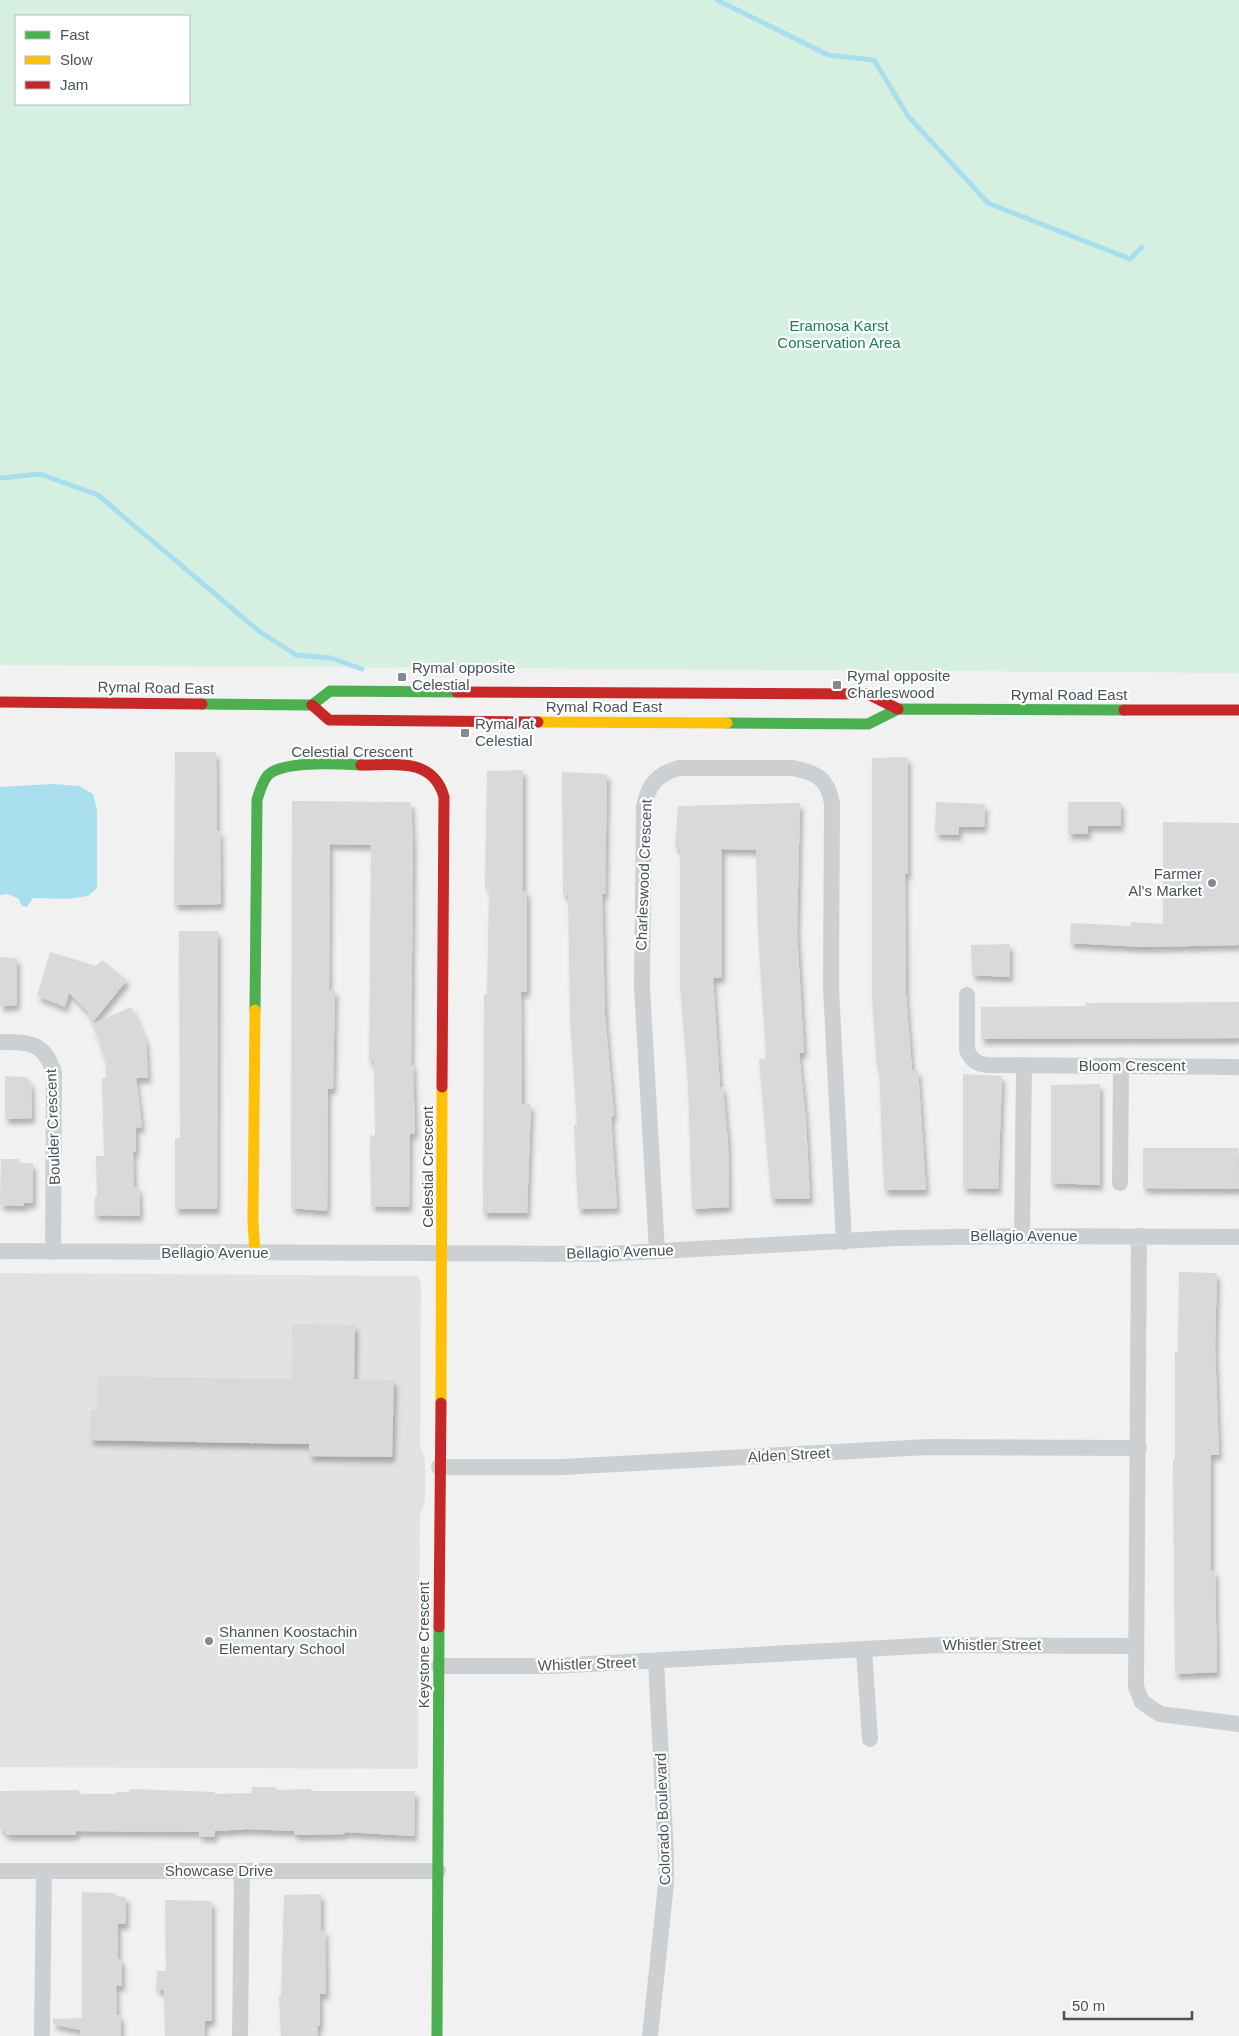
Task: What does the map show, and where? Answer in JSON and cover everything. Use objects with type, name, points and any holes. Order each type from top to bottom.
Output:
[{"type":"street","name":"Rymal Road East","points":[[0,702],[312,705],[330,691],[868,694],[898,709],[1239,710]]},
{"type":"street","name":"Rymal Road East","points":[[312,705],[329,720],[419,721],[868,724],[898,709]]},
{"type":"street","name":"Celestial Crescent","points":[[256,1253],[253,1212],[257,800],[261,784],[271,773],[294,765],[420,767],[432,772],[441,782],[444,797],[442,1254]]},
{"type":"street","name":"Charleswood Crescent","points":[[657,1251],[642,988],[644,807],[646,793],[653,781],[666,771],[678,768],[793,768],[811,772],[829,788],[832,803],[830,988],[844,1242]]},
{"type":"street","name":"Bloom Crescent","points":[[967,995],[967,1050],[970,1057],[976,1062],[986,1065],[1239,1067]]},
{"type":"street","name":"Boulder Crescent","points":[[0,1042],[24,1042],[39,1046],[51,1060],[54,1072],[53,1252]]},
{"type":"street","points":[[1022,1236],[1024,1065]]},
{"type":"street","points":[[1120,1183],[1121,1065]]},
{"type":"street","name":"Bellagio Avenue","points":[[0,1251],[606,1254],[844,1242],[1022,1236],[1239,1237]]},
{"type":"street","points":[[1139,1236],[1136,1687],[1142,1702],[1160,1714],[1239,1724]]},
{"type":"street","name":"Keystone Crescent","points":[[437,2036],[439,1467],[442,1254]]},
{"type":"street","name":"Alden Street","points":[[439,1467],[562,1467],[928,1448],[1139,1448]]},
{"type":"street","name":"Whistler Street","points":[[439,1666],[554,1666],[938,1645],[1136,1646]]},
{"type":"street","points":[[864,1650],[870,1739]]},
{"type":"street","name":"Colorado Boulevard","points":[[650,2036],[665,1893],[666,1855],[656,1661]]},
{"type":"street","name":"Showcase Drive","points":[[0,1871],[438,1871]]},
{"type":"street","points":[[42,2036],[44,1871]]},
{"type":"street","points":[[240,2036],[242,1871]]},
{"type":"shaded area","name":"Shannen Koostachin Elementary School","points":[[0,1273],[418,1276],[421,1284],[420,1445],[425,1460],[425,1501],[420,1515],[418,1769],[0,1767]]},
{"type":"green space","name":"Eramosa Karst Conservation Area","points":[[0,0],[1239,0],[1239,673],[0,665]]},
{"type":"water","points":[[53,784],[79,786],[93,794],[97,809],[97,888],[88,896],[68,899],[33,898],[27,907],[22,906],[18,898],[7,894],[0,895],[0,787]]},
{"type":"building","points":[[175,752],[216,752],[217,831],[220,831],[221,904],[174,905]]},
{"type":"building","points":[[908,757],[908,874],[905,874],[906,995],[912,1070],[918,1070],[926,1190],[884,1190],[879,1068],[877,1068],[872,997],[872,758]]},
{"type":"building","points":[[523,770],[523,891],[527,891],[527,992],[521,991],[522,1104],[531,1104],[527,1213],[483,1213],[484,994],[487,994],[489,888],[485,888],[487,771]]},
{"type":"building","points":[[562,772],[607,774],[605,894],[602,894],[605,1015],[614,1116],[611,1117],[617,1208],[578,1209],[574,1125],[577,1125],[570,1020],[568,895],[563,895]]},
{"type":"building","points":[[292,801],[411,802],[413,846],[411,1065],[413,1065],[415,1134],[410,1134],[409,1207],[371,1206],[370,1135],[375,1136],[374,1061],[369,1061],[371,845],[330,844],[329,990],[335,990],[333,1089],[328,1089],[327,1211],[291,1208]]},
{"type":"building","points":[[936,802],[985,804],[984,827],[959,827],[959,835],[935,834]]},
{"type":"building","points":[[1068,802],[1121,802],[1121,826],[1088,826],[1088,834],[1068,834]]},
{"type":"building","points":[[800,803],[797,931],[804,1053],[799,1053],[806,1122],[810,1199],[771,1199],[759,1059],[766,1058],[758,932],[756,850],[722,849],[722,978],[713,978],[720,1087],[723,1087],[728,1143],[729,1207],[692,1209],[688,1085],[680,985],[680,849],[675,848],[678,806]]},
{"type":"building","points":[[1163,822],[1239,823],[1239,945],[1143,947],[1070,943],[1071,923],[1131,926],[1131,922],[1163,924]]},
{"type":"building","points":[[179,931],[218,931],[217,1209],[175,1209],[175,1138],[180,1138]]},
{"type":"building","points":[[1010,944],[1010,977],[972,975],[971,945]]},
{"type":"building","points":[[50,952],[96,966],[102,960],[127,980],[92,1023],[88,1012],[69,993],[65,1007],[37,996]]},
{"type":"building","points":[[0,957],[17,958],[17,1005],[0,1006]]},
{"type":"building","points":[[1239,1002],[1239,1038],[981,1039],[981,1007],[1086,1006],[1086,1003]]},
{"type":"building","points":[[131,1007],[146,1041],[148,1078],[136,1078],[142,1128],[136,1127],[136,1152],[133,1152],[134,1187],[139,1187],[140,1216],[94,1215],[95,1197],[97,1197],[96,1156],[104,1156],[102,1078],[106,1078],[106,1062],[93,1024]]},
{"type":"building","points":[[963,1074],[1002,1076],[998,1189],[963,1188]]},
{"type":"building","points":[[5,1076],[28,1077],[28,1082],[31,1082],[32,1118],[5,1119]]},
{"type":"building","points":[[1100,1084],[1100,1185],[1051,1183],[1051,1085]]},
{"type":"building","points":[[1143,1148],[1238,1148],[1239,1189],[1143,1188]]},
{"type":"building","points":[[1,1159],[19,1159],[19,1163],[33,1163],[33,1203],[24,1203],[24,1206],[0,1205]]},
{"type":"building","points":[[1179,1272],[1217,1273],[1215,1346],[1219,1455],[1211,1455],[1211,1570],[1215,1570],[1217,1672],[1175,1674],[1173,1460],[1175,1460],[1175,1352],[1178,1352]]},
{"type":"building","points":[[293,1324],[355,1325],[354,1379],[394,1380],[392,1457],[309,1456],[309,1444],[90,1440],[91,1410],[98,1410],[98,1376],[292,1379]]},
{"type":"building","points":[[252,1787],[276,1787],[276,1790],[311,1789],[311,1791],[415,1791],[414,1836],[345,1832],[345,1834],[294,1835],[294,1831],[247,1829],[215,1831],[214,1837],[199,1836],[199,1832],[76,1831],[76,1835],[5,1835],[5,1831],[0,1829],[0,1791],[79,1790],[79,1794],[116,1794],[116,1792],[128,1792],[131,1789],[215,1792],[215,1794],[252,1793]]},
{"type":"building","points":[[82,1892],[116,1893],[116,1896],[126,1897],[126,1924],[118,1924],[118,1959],[122,1959],[122,1986],[116,1986],[117,2015],[121,2015],[121,2036],[81,2036],[80,2030],[53,2024],[53,2019],[82,2018]]},
{"type":"building","points":[[321,1894],[321,1930],[325,1930],[326,1994],[320,1994],[320,2026],[317,2026],[318,2036],[281,2036],[279,1996],[281,1996],[284,1895]]},
{"type":"building","points":[[165,1900],[212,1901],[212,2021],[205,2021],[204,2036],[165,2036],[164,1990],[156,1990],[157,1971],[166,1971]]},
{"type":"waterway","points":[[717,0],[828,55],[874,60],[908,116],[988,203],[1130,259],[1142,247]]},
{"type":"waterway","points":[[0,478],[40,474],[98,495],[260,632],[296,655],[331,658],[362,669]]},
{"type":"traffic: fast","points":[[202,704],[312,705],[330,691],[457,692]]},
{"type":"traffic: fast","points":[[727,723],[868,724],[898,709],[1124,710]]},
{"type":"traffic: fast","points":[[255,1010],[257,800],[263,784],[268,775],[286,767],[312,764],[361,765]]},
{"type":"traffic: fast","points":[[437,2036],[439,1627]]},
{"type":"traffic: slow","points":[[538,722],[727,723]]},
{"type":"traffic: slow","points":[[255,1010],[253,1222],[255,1253]]},
{"type":"traffic: slow","points":[[441,1403],[442,1087]]},
{"type":"traffic: jam","points":[[457,692],[868,694],[898,709]]},
{"type":"traffic: jam","points":[[0,702],[202,704]]},
{"type":"traffic: jam","points":[[312,705],[329,720],[538,722]]},
{"type":"traffic: jam","points":[[1124,710],[1239,710]]},
{"type":"traffic: jam","points":[[361,765],[399,765],[422,769],[439,784],[444,797],[442,1087]]},
{"type":"traffic: jam","points":[[439,1627],[441,1403]]},
{"type":"place","name":"Rymal opposite Celestial","points":[[402,677]]},
{"type":"place","name":"Rymal opposite Charleswood","points":[[837,685]]},
{"type":"place","name":"Rymal at Celestial","points":[[465,733]]},
{"type":"place","name":"Farmer Al's Market","points":[[1212,883]]},
{"type":"place","name":"Shannen Koostachin Elementary School","points":[[209,1641]]}]
